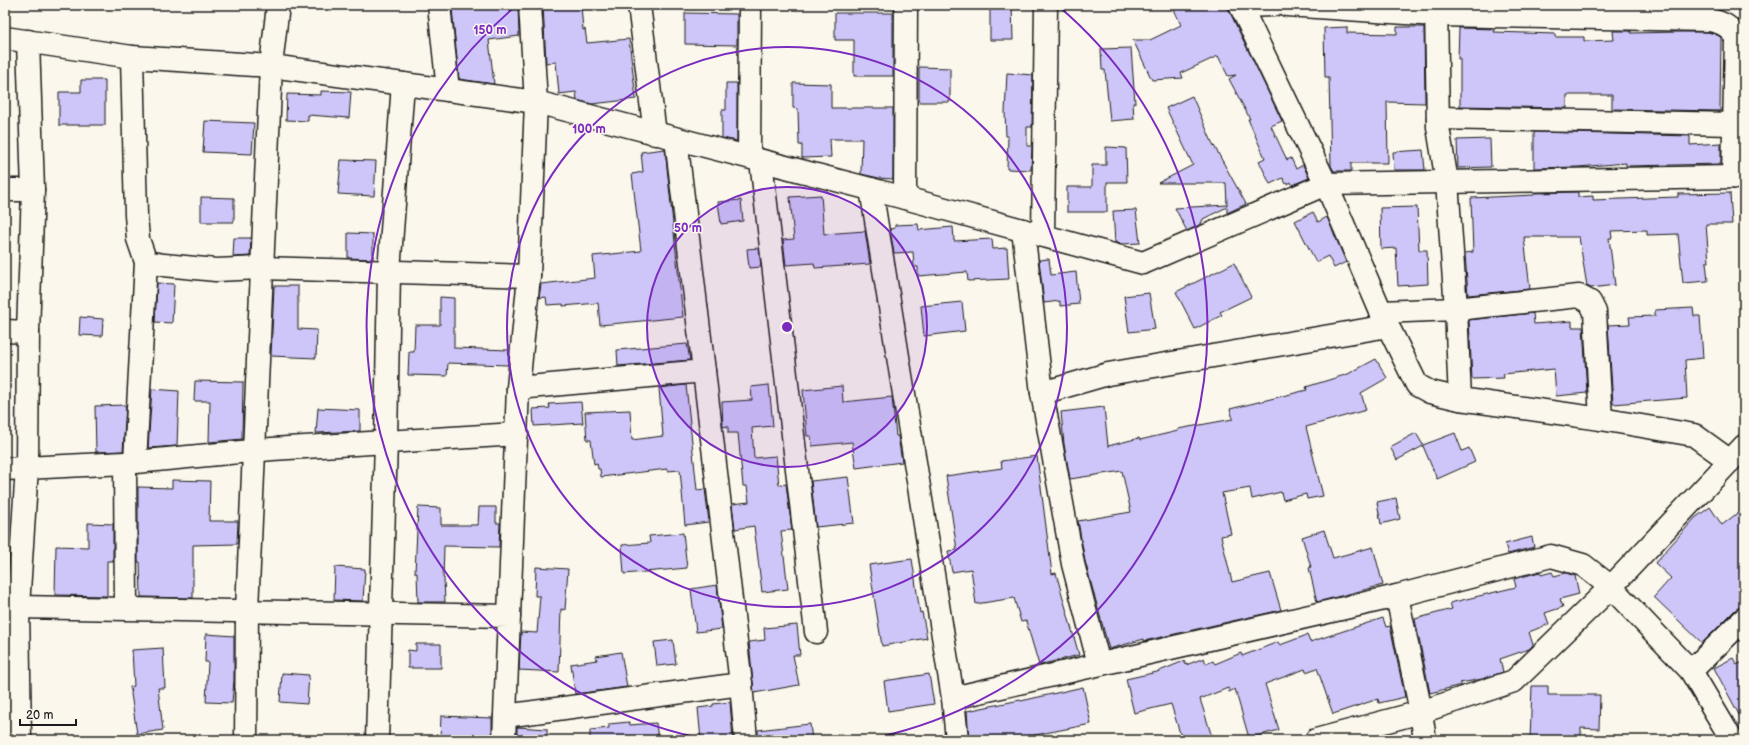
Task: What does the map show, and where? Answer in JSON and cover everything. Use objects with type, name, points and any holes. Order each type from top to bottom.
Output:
[{"type":"street","points":[[246,740],[248,610],[254,450],[271,66],[278,5]]},
{"type":"street","points":[[439,5],[448,90]]},
{"type":"street","points":[[504,740],[518,388],[529,276],[536,102],[530,5]]},
{"type":"street","points":[[639,5],[655,134]]},
{"type":"street","points":[[750,5],[755,159],[816,632]]},
{"type":"street","points":[[906,5],[906,198]]},
{"type":"street","points":[[1046,5],[1033,233],[1042,393],[1072,564],[1099,664]]},
{"type":"street","points":[[1273,5],[1241,6],[1326,184],[1384,319],[1417,385],[1430,392],[1460,399],[1601,419],[1694,435],[1737,454],[1612,587],[1514,681],[1421,712],[1316,740]]},
{"type":"street","points":[[5,38],[132,57],[271,66],[536,102],[906,198],[1143,263],[1326,184],[1739,178],[1735,124],[1736,38],[1733,31],[1722,23],[1710,20],[1287,5]]},
{"type":"street","points":[[1436,10],[1438,118],[1447,182],[1456,309],[1460,399]]},
{"type":"street","points":[[15,732],[12,607],[27,467],[28,332],[33,190],[28,42]]},
{"type":"street","points":[[126,608],[130,462],[146,262],[138,238],[136,215],[132,57]]},
{"type":"street","points":[[377,740],[386,442],[389,271],[403,84]]},
{"type":"street","points":[[1438,118],[1735,124]]},
{"type":"street","points":[[676,139],[741,684],[746,740]]},
{"type":"street","points":[[871,189],[953,698],[957,740]]},
{"type":"street","points":[[5,190],[33,190]]},
{"type":"street","points":[[146,262],[216,270],[262,268],[529,276]]},
{"type":"street","points":[[1042,393],[1108,374],[1384,319],[1456,309],[1579,296],[1590,302],[1595,312],[1601,419]]},
{"type":"street","points":[[5,331],[28,332]]},
{"type":"street","points":[[518,388],[704,371]]},
{"type":"street","points":[[5,468],[130,462],[254,450],[517,434]]},
{"type":"street","points":[[953,698],[1397,596],[1551,556],[1583,565],[1612,587],[1691,671],[1732,740]]},
{"type":"street","points":[[1397,596],[1421,712],[1425,740]]},
{"type":"street","points":[[12,607],[248,610],[509,616]]},
{"type":"street","points":[[1691,671],[1744,619]]},
{"type":"street","points":[[505,716],[741,684]]},
{"type":"building","points":[[478,5],[518,5],[519,36],[489,40],[494,84],[459,79],[452,8]]},
{"type":"building","points":[[543,5],[581,5],[583,30],[585,29],[587,43],[629,39],[636,99],[592,104],[577,100],[576,92],[559,94],[556,62],[546,63]]},
{"type":"building","points":[[990,5],[1012,5],[1013,40],[990,40]]},
{"type":"building","points":[[1172,5],[1228,5],[1229,10],[1282,121],[1271,126],[1287,160],[1291,158],[1296,169],[1303,165],[1309,178],[1292,185],[1291,182],[1286,184],[1283,178],[1270,184],[1259,161],[1265,158],[1248,119],[1250,119],[1229,79],[1236,75],[1228,76],[1218,56],[1181,73],[1183,78],[1152,80],[1133,40],[1150,40],[1181,25]]},
{"type":"building","points":[[1682,5],[1720,5],[1720,10],[1710,8],[1682,7]]},
{"type":"building","points":[[685,13],[737,14],[737,45],[685,44]]},
{"type":"building","points":[[835,13],[893,13],[893,76],[854,76],[854,40],[835,40]]},
{"type":"building","points":[[1347,27],[1347,33],[1397,34],[1397,27],[1424,27],[1425,103],[1387,102],[1388,163],[1351,163],[1351,171],[1334,171],[1331,166],[1329,77],[1325,77],[1324,28]]},
{"type":"building","points":[[1459,28],[1495,29],[1494,32],[1555,34],[1555,37],[1584,37],[1584,41],[1614,40],[1613,31],[1631,31],[1631,33],[1708,32],[1715,34],[1721,37],[1720,111],[1612,109],[1612,95],[1567,95],[1567,108],[1460,106],[1460,59],[1458,59]]},
{"type":"building","points":[[1131,48],[1135,103],[1133,103],[1134,119],[1110,121],[1105,70],[1102,70],[1101,49]]},
{"type":"building","points":[[919,67],[950,68],[950,102],[919,102]]},
{"type":"building","points":[[1007,73],[1033,75],[1032,127],[1027,127],[1027,146],[1032,146],[1031,170],[1007,169],[1008,136],[1006,136],[1005,112]]},
{"type":"building","points":[[81,80],[105,80],[105,125],[59,125],[59,92],[81,92]]},
{"type":"building","points":[[726,83],[737,83],[737,141],[722,138],[722,110],[726,110]]},
{"type":"building","points":[[793,83],[831,84],[831,108],[893,108],[893,179],[861,174],[862,139],[830,139],[831,157],[802,158],[802,145],[799,145],[798,109],[793,108]]},
{"type":"building","points":[[321,91],[351,92],[349,118],[308,115],[308,121],[286,120],[287,94],[321,95]]},
{"type":"building","points":[[1192,96],[1212,142],[1246,204],[1227,213],[1227,207],[1203,219],[1201,224],[1187,231],[1175,208],[1227,205],[1226,183],[1158,183],[1193,165],[1166,108]]},
{"type":"building","points":[[205,121],[254,123],[252,154],[203,152]]},
{"type":"building","points":[[1534,132],[1690,136],[1690,145],[1721,143],[1721,164],[1626,166],[1626,163],[1578,167],[1534,168]]},
{"type":"building","points":[[1490,139],[1491,167],[1458,168],[1457,140]]},
{"type":"building","points":[[1106,147],[1126,148],[1127,182],[1107,182],[1107,212],[1067,212],[1067,187],[1092,187],[1092,165],[1106,165]]},
{"type":"building","points":[[665,149],[683,317],[600,325],[598,303],[563,306],[563,304],[547,305],[546,297],[539,298],[541,284],[595,278],[593,256],[641,251],[632,174],[643,172],[641,152]]},
{"type":"building","points":[[1423,150],[1425,170],[1394,170],[1393,152]]},
{"type":"building","points":[[341,160],[376,161],[374,196],[338,194]]},
{"type":"building","points":[[1578,192],[1578,197],[1593,196],[1593,200],[1678,197],[1678,194],[1730,193],[1732,224],[1706,224],[1709,262],[1706,262],[1708,281],[1683,283],[1678,234],[1647,235],[1647,230],[1611,231],[1612,238],[1609,238],[1615,285],[1591,288],[1587,286],[1579,237],[1524,237],[1530,289],[1468,295],[1465,253],[1473,252],[1471,198],[1534,195],[1534,193]]},
{"type":"building","points":[[821,195],[824,234],[865,231],[870,264],[815,268],[814,263],[786,265],[783,240],[794,239],[790,197]]},
{"type":"building","points":[[201,197],[234,198],[234,222],[201,222]]},
{"type":"building","points":[[741,200],[743,221],[721,224],[718,202]]},
{"type":"building","points":[[1417,207],[1419,250],[1427,250],[1428,284],[1398,286],[1396,248],[1381,249],[1380,208]]},
{"type":"building","points":[[1136,210],[1140,243],[1121,244],[1115,242],[1113,211]]},
{"type":"building","points":[[1313,212],[1318,222],[1327,217],[1346,262],[1334,268],[1328,256],[1316,262],[1295,221]]},
{"type":"building","points":[[918,224],[919,230],[953,227],[954,241],[992,239],[993,249],[1007,248],[1009,279],[968,281],[967,272],[918,276],[918,267],[914,267],[913,252],[894,253],[890,229],[895,228],[895,225]]},
{"type":"building","points":[[348,233],[373,234],[373,259],[348,258]]},
{"type":"building","points":[[234,238],[251,238],[250,256],[233,257]]},
{"type":"building","points":[[759,248],[761,267],[749,268],[747,249]]},
{"type":"building","points":[[1049,259],[1051,275],[1076,272],[1079,304],[1060,306],[1060,301],[1044,303],[1039,260]]},
{"type":"building","points":[[1234,263],[1251,297],[1220,312],[1222,315],[1195,329],[1176,292]]},
{"type":"building","points":[[157,283],[174,284],[172,323],[155,322]]},
{"type":"building","points":[[274,286],[298,286],[298,329],[317,330],[316,358],[271,356]]},
{"type":"building","points":[[1149,293],[1155,329],[1129,332],[1124,296]]},
{"type":"building","points":[[440,297],[454,298],[454,348],[509,350],[508,365],[448,363],[447,376],[408,375],[409,352],[414,352],[415,325],[440,325]]},
{"type":"building","points":[[962,302],[965,331],[924,336],[921,306]]},
{"type":"building","points":[[1693,308],[1694,316],[1700,316],[1703,358],[1685,360],[1687,398],[1613,404],[1608,325],[1630,324],[1629,317],[1655,316],[1655,310]]},
{"type":"building","points":[[1533,313],[1534,324],[1572,321],[1572,327],[1583,327],[1587,393],[1556,396],[1554,369],[1503,374],[1504,378],[1472,379],[1469,320]]},
{"type":"building","points":[[80,317],[103,319],[102,336],[79,335]]},
{"type":"building","points":[[687,344],[690,360],[618,366],[617,350]]},
{"type":"building","points":[[1376,359],[1387,378],[1361,393],[1366,410],[1306,427],[1323,496],[1307,499],[1306,494],[1283,500],[1281,492],[1252,499],[1250,488],[1222,493],[1231,534],[1221,536],[1232,582],[1270,573],[1281,610],[1144,641],[1144,639],[1109,649],[1085,561],[1078,521],[1131,512],[1122,471],[1070,479],[1064,444],[1061,412],[1104,407],[1108,446],[1139,438],[1140,440],[1178,431],[1178,429],[1233,419],[1230,409],[1307,390],[1306,387],[1348,374]]},
{"type":"building","points":[[195,381],[243,382],[242,439],[209,442],[210,401],[194,401]]},
{"type":"building","points":[[686,385],[697,490],[705,489],[709,522],[685,525],[680,470],[667,471],[667,469],[601,477],[600,469],[598,469],[597,463],[594,464],[591,440],[587,440],[585,412],[630,410],[632,440],[663,436],[659,388]]},
{"type":"building","points":[[769,385],[773,426],[752,428],[754,458],[776,456],[779,485],[786,484],[792,530],[781,531],[788,589],[762,592],[754,526],[735,529],[732,504],[749,502],[747,486],[743,486],[738,433],[728,433],[728,426],[723,427],[722,402],[752,400],[751,387]]},
{"type":"building","points":[[842,386],[843,402],[892,397],[896,436],[898,436],[902,462],[856,468],[852,442],[812,446],[811,436],[807,436],[803,390]]},
{"type":"building","points":[[152,389],[179,391],[177,446],[148,448]]},
{"type":"building","points":[[581,402],[583,423],[534,426],[533,409],[550,408],[549,404]]},
{"type":"building","points":[[126,405],[123,451],[96,452],[95,406]]},
{"type":"building","points":[[318,408],[360,410],[360,431],[316,433]]},
{"type":"building","points":[[1416,433],[1423,445],[1455,433],[1462,451],[1469,448],[1475,462],[1437,479],[1423,446],[1397,460],[1390,447]]},
{"type":"building","points":[[1037,456],[1052,574],[1056,573],[1079,655],[1039,665],[1026,621],[1021,622],[1014,598],[976,604],[971,569],[952,572],[948,551],[957,550],[946,476],[1002,468],[1001,461]]},
{"type":"building","points":[[848,477],[854,523],[816,527],[811,481]]},
{"type":"building","points":[[172,480],[210,481],[209,521],[238,521],[237,544],[193,545],[193,598],[141,597],[140,562],[138,562],[138,487],[172,488]]},
{"type":"building","points":[[1396,498],[1400,519],[1381,524],[1377,502]]},
{"type":"building","points":[[418,507],[441,508],[441,525],[478,525],[479,507],[496,507],[496,523],[500,523],[499,547],[444,546],[443,578],[445,602],[418,602],[417,573],[415,573]]},
{"type":"building","points":[[1710,507],[1722,525],[1744,508],[1744,604],[1735,610],[1702,643],[1654,597],[1671,578],[1655,563],[1695,518]]},
{"type":"building","points":[[88,523],[113,524],[113,561],[107,561],[107,596],[55,595],[56,546],[88,547]]},
{"type":"building","points":[[1324,530],[1333,558],[1373,547],[1383,585],[1317,602],[1309,568],[1311,567],[1302,537]]},
{"type":"building","points":[[683,533],[687,568],[624,574],[622,545],[650,543],[649,536]]},
{"type":"building","points":[[1532,537],[1534,547],[1508,554],[1505,544]]},
{"type":"building","points":[[912,559],[920,613],[922,612],[927,638],[882,646],[869,565]]},
{"type":"building","points":[[335,567],[365,569],[363,601],[334,600]]},
{"type":"building","points":[[536,567],[568,569],[565,610],[561,609],[559,672],[519,670],[521,632],[537,633],[540,596],[535,596]]},
{"type":"building","points":[[1540,572],[1541,575],[1552,572],[1554,576],[1566,573],[1575,576],[1579,594],[1560,599],[1563,607],[1545,613],[1549,624],[1529,632],[1533,645],[1529,649],[1500,659],[1503,672],[1482,679],[1460,683],[1461,685],[1430,693],[1415,619],[1452,609],[1450,603],[1516,587],[1514,579]]},
{"type":"building","points":[[717,585],[722,629],[696,632],[691,589]]},
{"type":"building","points":[[1383,618],[1386,627],[1390,626],[1405,697],[1379,703],[1378,699],[1333,714],[1317,668],[1306,672],[1305,669],[1265,684],[1279,730],[1249,738],[1235,689],[1229,692],[1228,688],[1200,699],[1213,740],[1182,740],[1171,704],[1134,713],[1126,679],[1157,672],[1184,661],[1186,665],[1204,658],[1206,664],[1213,661],[1215,664],[1241,653],[1242,656],[1278,642],[1280,645],[1307,635],[1310,642]]},
{"type":"building","points":[[797,625],[800,655],[793,655],[799,685],[754,693],[749,642],[765,640],[764,628]]},
{"type":"building","points":[[206,634],[234,636],[234,680],[232,703],[206,702],[208,662],[205,662]]},
{"type":"building","points":[[673,640],[676,664],[657,666],[654,642]]},
{"type":"building","points":[[416,644],[441,644],[441,668],[408,668],[408,650],[416,651]]},
{"type":"building","points":[[163,648],[165,688],[158,688],[163,730],[137,734],[130,687],[134,686],[132,650]]},
{"type":"building","points":[[621,652],[627,687],[575,694],[571,664],[597,660],[596,656]]},
{"type":"building","points":[[1733,658],[1737,665],[1744,661],[1744,724],[1714,668]]},
{"type":"building","points":[[282,673],[309,675],[307,704],[280,702]]},
{"type":"building","points":[[929,674],[934,704],[888,711],[884,681]]},
{"type":"building","points":[[1532,686],[1548,686],[1548,695],[1600,695],[1599,729],[1581,728],[1581,740],[1530,740]]},
{"type":"building","points":[[1083,687],[1091,724],[1025,737],[1026,740],[969,740],[967,711]]},
{"type":"building","points":[[730,702],[733,740],[701,740],[698,708]]},
{"type":"building","points":[[441,716],[492,718],[492,740],[440,740]]},
{"type":"building","points":[[629,722],[630,725],[656,723],[658,740],[590,740],[590,730],[609,728],[609,724]]},
{"type":"building","points":[[810,724],[812,740],[758,740],[758,730]]},
{"type":"building","points":[[517,727],[547,729],[547,740],[517,740]]}]
